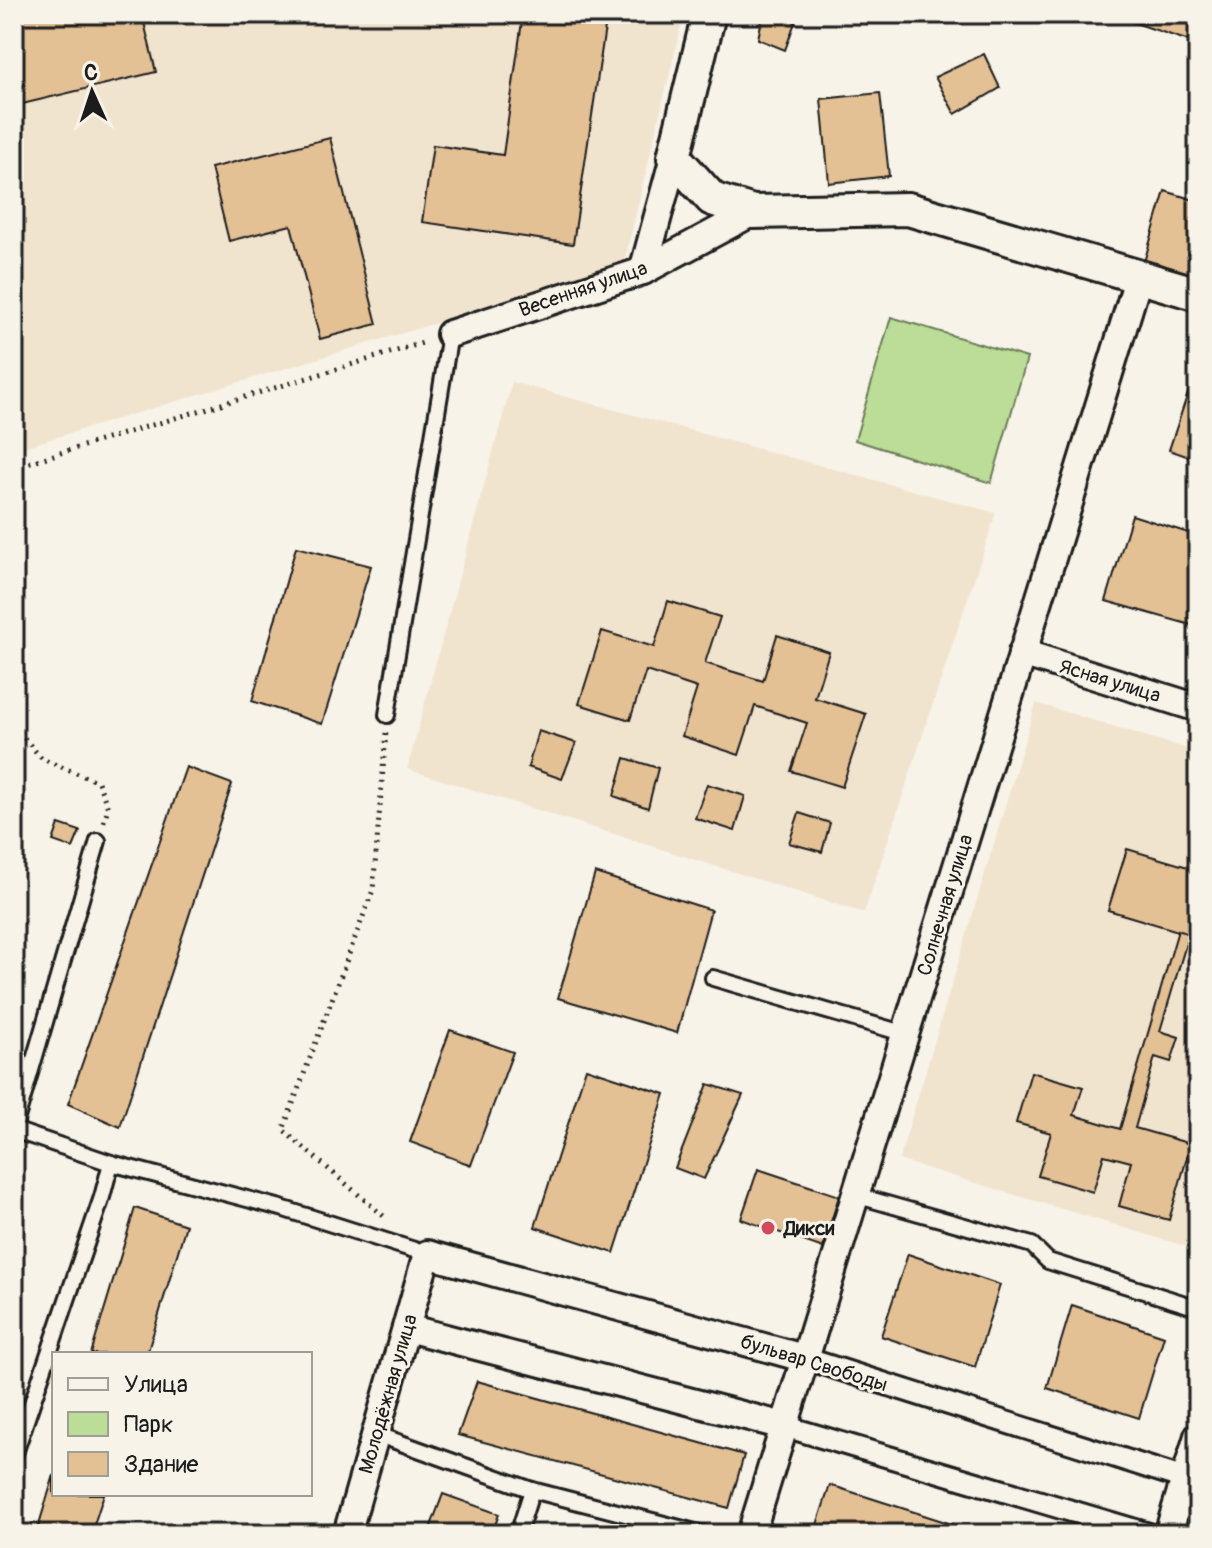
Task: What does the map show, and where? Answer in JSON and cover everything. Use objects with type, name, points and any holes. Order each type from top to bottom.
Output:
[{"type":"street","points":[[643,271],[709,14]]},
{"type":"street","points":[[674,157],[712,199],[753,212]]},
{"type":"street","name":"Весенняя улица","points":[[450,334],[643,271],[753,212],[908,209],[1198,294]]},
{"type":"street","name":"Солнечная улица","points":[[751,1534],[1139,276]]},
{"type":"street","name":"Ясная улица","points":[[1022,653],[1198,708]]},
{"type":"street","name":"Молодёжная улица","points":[[347,1534],[427,1254]]},
{"type":"street","name":"бульвар Свободы","points":[[427,1254],[807,1359],[1191,1481]]},
{"type":"street","points":[[407,1328],[784,1426],[1149,1534]]},
{"type":"street","points":[[1168,1534],[1191,1481],[1198,1436]]},
{"type":"lane","points":[[387,715],[450,334]]},
{"type":"lane","points":[[98,841],[14,1129],[111,1163],[281,1208],[427,1254]]},
{"type":"lane","points":[[713,978],[906,1034]]},
{"type":"lane","points":[[14,1456],[111,1163]]},
{"type":"lane","points":[[855,1195],[1032,1245],[1048,1261],[1198,1308]]},
{"type":"lane","points":[[376,1434],[532,1490],[703,1534]]},
{"type":"lane","points":[[518,1534],[532,1490]]},
{"type":"path","points":[[14,467],[450,334]]},
{"type":"path","points":[[387,715],[373,890],[283,1130],[391,1223]]},
{"type":"path","points":[[14,726],[42,759],[98,782],[108,808],[98,841]]},
{"type":"shaded area","points":[[14,14],[684,14],[623,267],[14,450]]},
{"type":"shaded area","points":[[512,382],[996,513],[864,913],[407,769]]},
{"type":"shaded area","points":[[1036,703],[1198,752],[1198,1250],[899,1160]]},
{"type":"green space","points":[[891,317],[1027,358],[991,483],[855,440]]},
{"type":"building","points":[[36,14],[142,14],[156,72],[14,106],[14,19]]},
{"type":"building","points":[[523,14],[607,14],[573,244],[422,222],[433,145],[503,155]]},
{"type":"building","points":[[763,14],[798,14],[785,50],[758,39]]},
{"type":"building","points":[[1198,14],[1198,44],[1114,16]]},
{"type":"building","points":[[984,54],[1000,88],[955,114],[935,77]]},
{"type":"building","points":[[880,93],[889,176],[829,183],[821,99]]},
{"type":"building","points":[[330,138],[377,324],[320,339],[291,225],[229,241],[211,168]]},
{"type":"building","points":[[1165,191],[1198,201],[1198,278],[1144,262]]},
{"type":"building","points":[[1198,363],[1198,460],[1169,450]]},
{"type":"building","points":[[1132,515],[1198,536],[1198,627],[1106,601]]},
{"type":"building","points":[[296,547],[371,566],[322,724],[252,701]]},
{"type":"building","points":[[668,601],[720,617],[705,663],[763,681],[777,635],[829,652],[815,698],[866,714],[842,787],[791,771],[807,723],[755,706],[739,755],[682,736],[697,688],[646,671],[630,720],[579,704],[602,631],[654,647]]},
{"type":"building","points":[[538,731],[576,743],[562,779],[528,767]]},
{"type":"building","points":[[625,758],[658,768],[648,808],[614,796]]},
{"type":"building","points":[[186,767],[232,784],[120,1127],[68,1104]]},
{"type":"building","points":[[707,784],[745,796],[735,831],[695,818]]},
{"type":"building","points":[[799,813],[830,823],[822,852],[789,843]]},
{"type":"building","points":[[59,824],[80,831],[73,848],[53,841]]},
{"type":"building","points":[[1127,849],[1198,870],[1198,937],[1108,910]]},
{"type":"building","points":[[595,873],[711,910],[677,1033],[558,998]]},
{"type":"building","points":[[1178,930],[1189,934],[1160,1031],[1179,1037],[1171,1062],[1155,1057],[1135,1128],[1191,1144],[1169,1220],[1119,1206],[1131,1162],[1104,1155],[1093,1192],[1038,1176],[1051,1133],[1016,1123],[1031,1072],[1083,1087],[1074,1115],[1120,1129]]},
{"type":"building","points":[[450,1030],[513,1052],[471,1165],[410,1142]]},
{"type":"building","points":[[586,1068],[665,1094],[614,1253],[535,1227]]},
{"type":"building","points":[[708,1084],[743,1095],[704,1179],[675,1168]]},
{"type":"building","points":[[758,1169],[839,1196],[823,1248],[741,1219]]},
{"type":"building","points":[[135,1208],[186,1225],[148,1352],[92,1352]]},
{"type":"building","points":[[908,1254],[1000,1285],[975,1367],[881,1336]]},
{"type":"building","points":[[1072,1305],[1164,1336],[1139,1418],[1047,1388]]},
{"type":"building","points":[[477,1381],[744,1455],[729,1508],[458,1435]]},
{"type":"building","points":[[52,1482],[52,1496],[103,1496],[91,1534],[36,1534]]},
{"type":"building","points":[[830,1485],[983,1534],[814,1534]]},
{"type":"building","points":[[443,1494],[499,1514],[492,1534],[428,1534]]},
{"type":"place","name":"Дикси","points":[[768,1228]]}]
